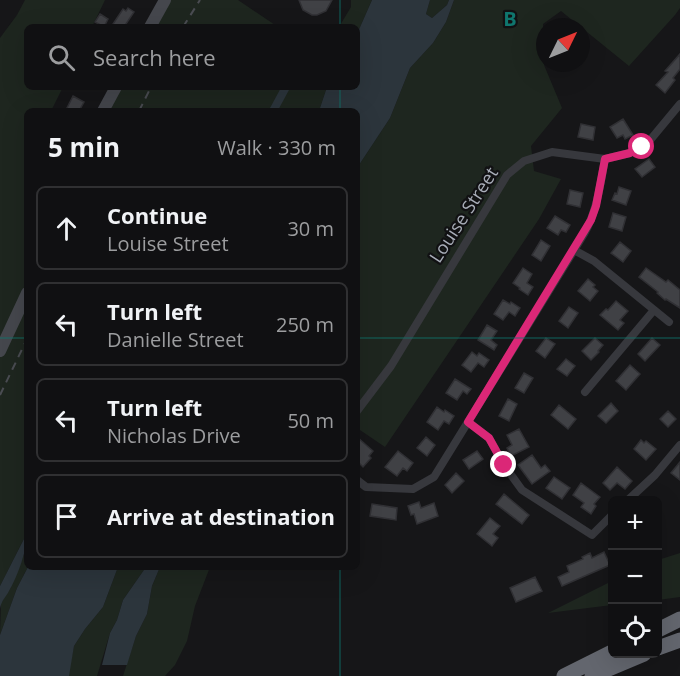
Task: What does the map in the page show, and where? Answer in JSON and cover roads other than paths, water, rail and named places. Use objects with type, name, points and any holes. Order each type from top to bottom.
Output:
[{"type":"highway","points":[[662,628],[680,619]]},
{"type":"highway","points":[[662,646],[680,640]]},
{"type":"highway","points":[[564,676],[608,654]]},
{"type":"highway","points":[[592,676],[635,658]]},
{"type":"main road","points":[[152,24],[165,0]]},
{"type":"main road","points":[[105,108],[114,90]]},
{"type":"main road","points":[[0,351],[24,299]]},
{"type":"street","name":"Louise Street","points":[[360,407],[391,366],[507,175],[524,161],[552,152],[605,159],[630,153],[651,139],[680,104]]},
{"type":"street","points":[[360,482],[366,487],[413,489],[434,477],[591,220],[605,159]]},
{"type":"street","points":[[574,250],[594,261],[669,322]]},
{"type":"street","points":[[585,392],[654,310]]},
{"type":"street","points":[[468,422],[489,438],[504,465],[522,490],[592,535],[608,519]]},
{"type":"street","points":[[633,496],[655,475],[680,444]]},
{"type":"waterway","points":[[275,108],[284,90]]},
{"type":"railway","points":[[185,24],[200,0]]},
{"type":"railway","points":[[140,108],[150,90]]},
{"type":"railway","points":[[0,395],[24,345]]}]
